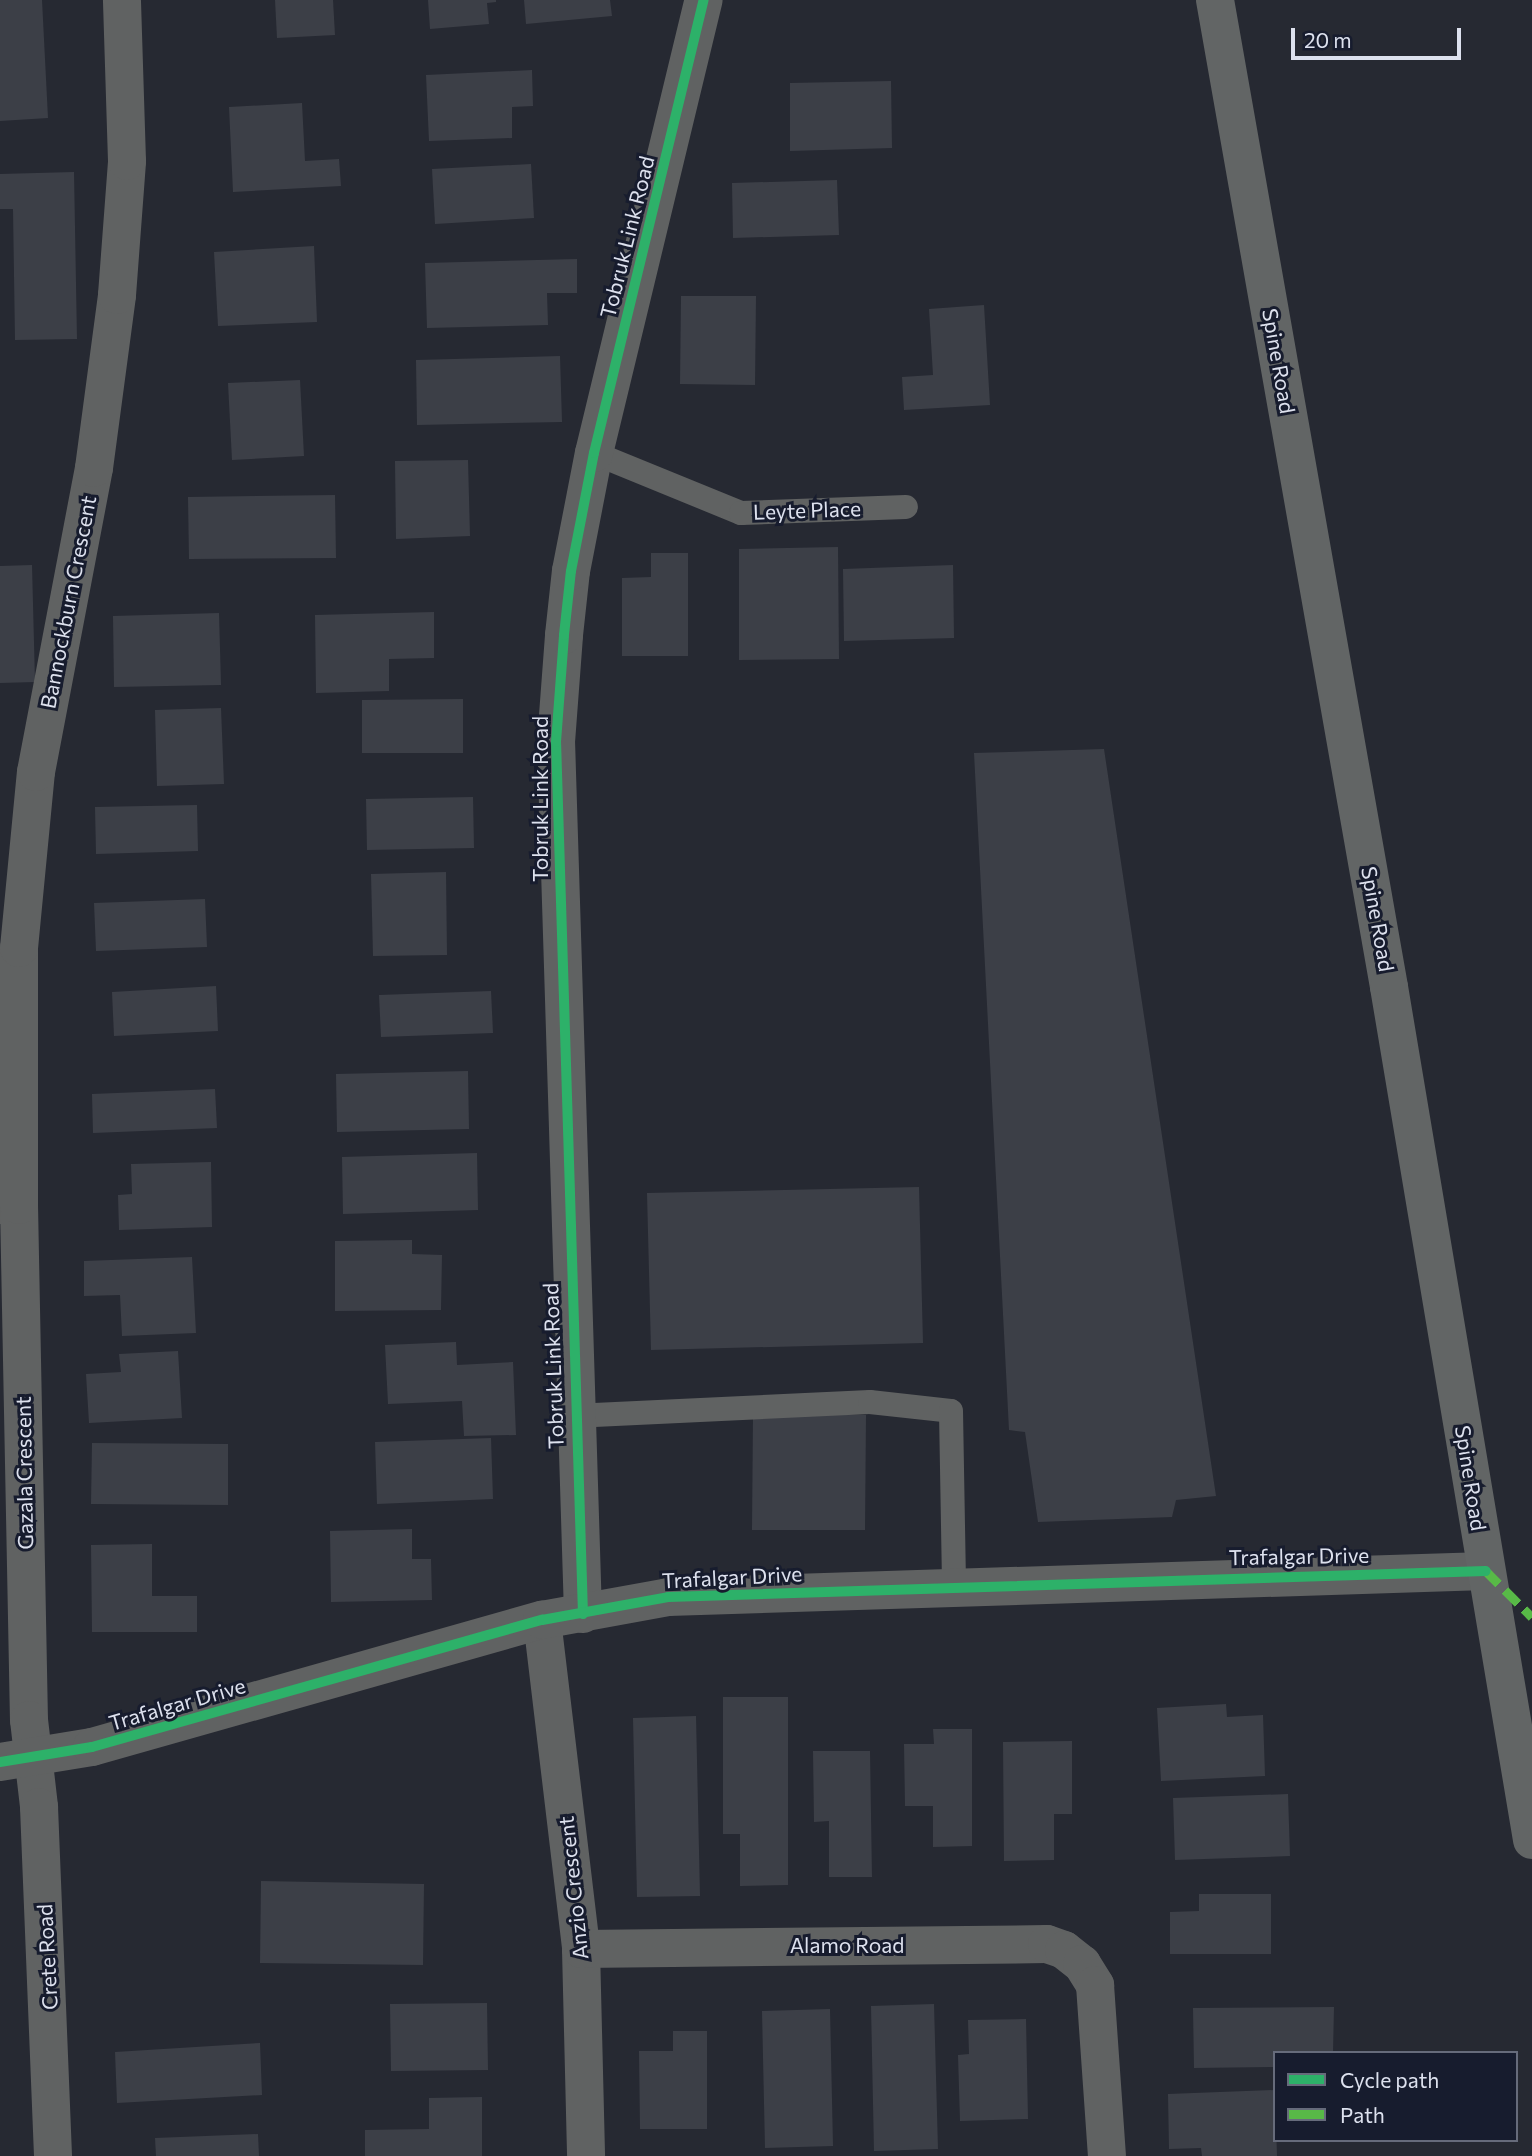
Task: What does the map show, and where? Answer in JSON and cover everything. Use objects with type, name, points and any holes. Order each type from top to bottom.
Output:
[{"type":"main road","name":"Spine Road","points":[[1215,0],[1390,987],[1532,1840]]},
{"type":"street","name":"Bannockburn Crescent","points":[[9,1205],[19,948],[36,772],[94,468],[117,295],[127,161],[122,0]]},
{"type":"street","name":"Tobruk Link Road","points":[[583,1614],[573,1416],[556,742],[571,571],[594,453],[704,0]]},
{"type":"street","name":"Gazala Crescent","points":[[9,1205],[17,1761]]},
{"type":"street","name":"Trafalgar Drive","points":[[17,1761],[92,1747],[542,1620],[668,1597],[1486,1571]]},
{"type":"street","name":"Anzio Crescent","points":[[542,1620],[581,1949],[586,2156]]},
{"type":"street","name":"Crete Road","points":[[17,1761],[49,2005],[53,2156]]},
{"type":"street","name":"Alamo Road","points":[[581,1949],[1047,1944],[1082,1964],[1095,1985],[1107,2156]]},
{"type":"lane","name":"Leyte Place","points":[[594,453],[741,513],[906,507]]},
{"type":"lane","points":[[573,1416],[870,1402],[951,1411],[954,1588]]},
{"type":"building","points":[[0,0],[42,0],[48,118],[0,121]]},
{"type":"building","points":[[275,0],[333,0],[335,35],[277,38]]},
{"type":"building","points":[[428,0],[496,2],[487,3],[489,24],[430,29]]},
{"type":"building","points":[[524,0],[610,0],[612,16],[526,24]]},
{"type":"building","points":[[532,70],[533,106],[512,107],[512,138],[429,141],[426,75]]},
{"type":"building","points":[[891,81],[892,148],[790,151],[790,83]]},
{"type":"building","points":[[302,103],[305,161],[339,159],[341,186],[233,192],[229,107]]},
{"type":"building","points":[[531,164],[534,218],[435,224],[432,169]]},
{"type":"building","points":[[74,172],[77,339],[15,340],[13,209],[0,209],[0,174]]},
{"type":"building","points":[[837,180],[839,235],[733,238],[732,183]]},
{"type":"building","points":[[314,246],[317,322],[218,326],[214,252]]},
{"type":"building","points":[[577,259],[577,293],[547,293],[548,325],[427,328],[425,263]]},
{"type":"building","points":[[681,296],[756,296],[755,385],[680,384]]},
{"type":"building","points":[[984,305],[990,405],[904,410],[902,377],[933,375],[929,309]]},
{"type":"building","points":[[560,356],[562,422],[417,425],[416,360]]},
{"type":"building","points":[[300,380],[304,456],[232,460],[228,383]]},
{"type":"building","points":[[468,460],[470,536],[396,539],[395,461]]},
{"type":"building","points":[[335,495],[336,558],[189,559],[188,497]]},
{"type":"building","points":[[838,547],[839,659],[739,660],[739,549]]},
{"type":"building","points":[[651,553],[688,553],[688,656],[622,656],[622,578],[651,577]]},
{"type":"building","points":[[32,565],[35,682],[0,683],[0,566]]},
{"type":"building","points":[[953,565],[954,638],[844,641],[843,569]]},
{"type":"building","points":[[434,612],[434,658],[389,659],[389,691],[316,693],[315,615]]},
{"type":"building","points":[[219,613],[221,685],[114,687],[113,616]]},
{"type":"building","points":[[463,699],[463,753],[362,753],[362,700]]},
{"type":"building","points":[[221,708],[224,784],[157,786],[155,710]]},
{"type":"building","points":[[1104,749],[1216,1496],[1176,1500],[1172,1517],[1038,1522],[1025,1432],[1009,1430],[974,753]]},
{"type":"building","points":[[473,797],[474,848],[367,850],[366,799]]},
{"type":"building","points":[[197,805],[198,851],[96,854],[95,807]]},
{"type":"building","points":[[446,872],[447,955],[373,956],[371,874]]},
{"type":"building","points":[[205,899],[207,947],[96,951],[94,903]]},
{"type":"building","points":[[216,986],[218,1031],[114,1036],[112,992]]},
{"type":"building","points":[[491,991],[493,1033],[381,1037],[379,995]]},
{"type":"building","points":[[468,1071],[469,1129],[337,1132],[336,1074]]},
{"type":"building","points":[[215,1089],[217,1128],[93,1133],[92,1094]]},
{"type":"building","points":[[477,1153],[478,1210],[343,1214],[342,1157]]},
{"type":"building","points":[[211,1162],[212,1227],[119,1230],[118,1195],[132,1194],[131,1164]]},
{"type":"building","points":[[919,1187],[923,1343],[651,1350],[647,1193]]},
{"type":"building","points":[[412,1240],[412,1254],[442,1255],[441,1310],[335,1311],[335,1241]]},
{"type":"building","points":[[192,1257],[196,1333],[122,1336],[120,1295],[84,1296],[84,1261]]},
{"type":"building","points":[[456,1342],[457,1365],[513,1362],[516,1435],[464,1436],[462,1401],[388,1404],[385,1345]]},
{"type":"building","points":[[178,1351],[182,1418],[89,1423],[86,1374],[121,1372],[119,1354]]},
{"type":"building","points":[[753,1414],[866,1415],[865,1530],[752,1530]]},
{"type":"building","points":[[491,1438],[493,1499],[377,1504],[375,1442]]},
{"type":"building","points":[[92,1443],[228,1444],[228,1505],[91,1504]]},
{"type":"building","points":[[412,1529],[412,1559],[431,1559],[432,1600],[331,1602],[330,1531]]},
{"type":"building","points":[[152,1544],[152,1596],[197,1596],[197,1632],[92,1632],[91,1545]]},
{"type":"building","points":[[723,1697],[788,1697],[788,1885],[740,1886],[740,1834],[723,1834]]},
{"type":"building","points":[[1226,1704],[1227,1717],[1263,1715],[1265,1776],[1161,1781],[1157,1708]]},
{"type":"building","points":[[696,1716],[700,1896],[637,1897],[633,1718]]},
{"type":"building","points":[[933,1729],[972,1729],[972,1846],[933,1847],[933,1806],[905,1806],[904,1744],[934,1744]]},
{"type":"building","points":[[1072,1741],[1072,1814],[1054,1814],[1054,1860],[1004,1861],[1003,1742]]},
{"type":"building","points":[[813,1751],[870,1751],[872,1877],[829,1877],[829,1821],[814,1822]]},
{"type":"building","points":[[1288,1794],[1290,1856],[1175,1860],[1173,1798]]},
{"type":"building","points":[[261,1881],[424,1884],[423,1965],[260,1963]]},
{"type":"building","points":[[1199,1894],[1271,1894],[1271,1954],[1170,1954],[1170,1912],[1199,1911]]},
{"type":"building","points":[[487,2003],[488,2070],[391,2071],[390,2004]]},
{"type":"building","points":[[934,2004],[938,2149],[874,2151],[871,2006]]},
{"type":"building","points":[[1334,2007],[1333,2051],[1273,2051],[1273,2067],[1194,2068],[1193,2008]]},
{"type":"building","points":[[830,2009],[833,2146],[765,2148],[762,2011]]},
{"type":"building","points":[[1026,2019],[1028,2119],[960,2121],[958,2055],[969,2054],[968,2020]]},
{"type":"building","points":[[673,2031],[707,2031],[707,2129],[640,2129],[639,2051],[673,2051]]},
{"type":"building","points":[[260,2043],[262,2095],[117,2103],[115,2052]]},
{"type":"building","points":[[1273,2090],[1273,2142],[1277,2142],[1277,2156],[1202,2156],[1201,2148],[1169,2149],[1168,2094]]},
{"type":"building","points":[[482,2097],[482,2156],[365,2156],[365,2130],[429,2129],[429,2098]]},
{"type":"building","points":[[258,2134],[259,2156],[156,2156],[155,2138]]},
{"type":"marked path","points":[[1486,1571],[1532,1617]]},
{"type":"cycle path","points":[[583,1614],[556,742],[564,635],[571,571],[594,453],[704,0]]},
{"type":"cycle path","points":[[0,1762],[92,1747],[542,1620],[668,1597],[1486,1571]]}]
